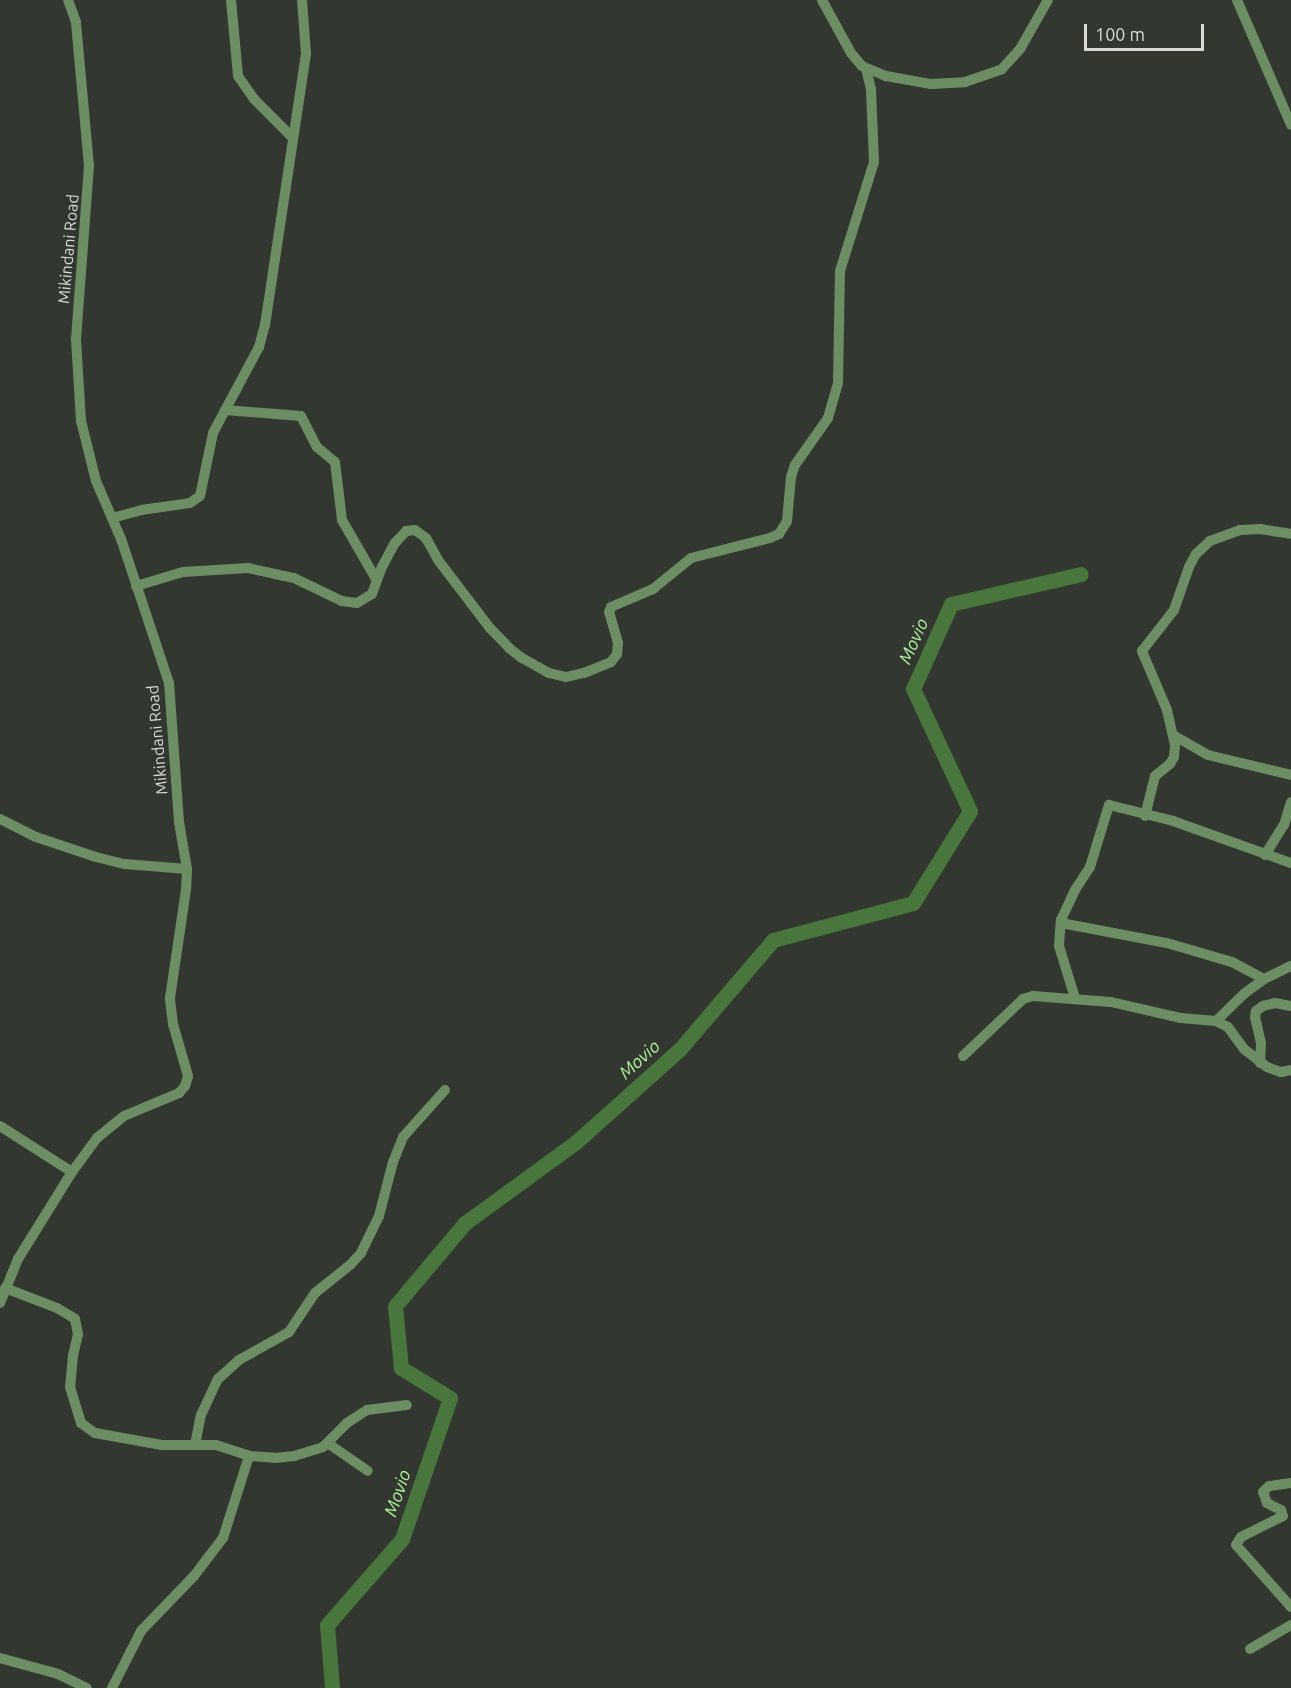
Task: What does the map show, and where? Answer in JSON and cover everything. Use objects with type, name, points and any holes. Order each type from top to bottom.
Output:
[{"type":"street","name":"Mikindani Road","points":[[0,1303],[18,1259],[72,1172],[108,1127],[124,1116],[179,1093],[185,1086],[188,1076],[173,1024],[170,998],[187,869],[178,813],[169,684],[112,518],[96,481],[81,421],[76,339],[89,166],[76,22],[68,0]]},
{"type":"street","points":[[231,0],[238,76],[254,99],[292,137]]},
{"type":"street","points":[[112,518],[196,500],[200,496],[211,441],[262,338],[306,54],[302,0]]},
{"type":"street","points":[[136,586],[183,572],[248,568],[294,578],[351,604],[365,600],[372,594],[376,579],[395,543],[406,531],[415,530],[426,538],[461,593],[509,648],[544,670],[566,676],[603,667],[617,654],[617,636],[609,612],[611,607],[653,589],[691,558],[779,534],[787,521],[793,471],[828,418],[838,384],[840,271],[874,162],[871,89],[866,69],[851,53],[822,0]]},
{"type":"street","points":[[866,69],[931,84],[965,82],[992,74],[1002,69],[1020,49],[1048,0]]},
{"type":"street","points":[[1237,0],[1291,125]]},
{"type":"street","points":[[225,410],[265,415],[301,416],[317,447],[334,462],[342,520],[376,579]]},
{"type":"street","points":[[1145,816],[1155,776],[1170,764],[1174,757],[1173,735],[1167,710],[1142,653],[1174,610],[1196,554],[1216,538],[1240,530],[1260,529],[1291,534]]},
{"type":"street","points":[[1173,735],[1208,755],[1291,775]]},
{"type":"street","points":[[1265,855],[1284,825],[1291,802]]},
{"type":"street","points":[[1075,998],[1061,959],[1059,946],[1061,923],[1075,890],[1090,867],[1107,807],[1113,805],[1145,816],[1173,821],[1291,863]]},
{"type":"street","points":[[0,819],[36,837],[96,857],[125,864],[187,869]]},
{"type":"street","points":[[1061,923],[1167,943],[1232,962],[1264,979]]},
{"type":"street","points":[[1216,1021],[1245,993],[1264,979],[1291,966]]},
{"type":"street","points":[[963,1056],[1023,999],[1033,996],[1111,1002],[1182,1018],[1216,1021],[1228,1027],[1237,1036],[1244,1049],[1260,1063],[1281,1072],[1291,1070]]},
{"type":"street","points":[[1260,1063],[1262,1043],[1255,1018],[1256,1011],[1263,1006],[1275,1003],[1291,1006]]},
{"type":"street","points":[[195,1445],[201,1416],[218,1379],[239,1360],[289,1332],[315,1293],[350,1265],[361,1252],[379,1216],[393,1162],[403,1137],[445,1090]]},
{"type":"street","points":[[0,1126],[72,1172]]},
{"type":"street","points":[[5,1288],[57,1308],[75,1319],[78,1334],[73,1355],[70,1387],[75,1410],[87,1429],[144,1443],[216,1445],[249,1456],[294,1456],[329,1444],[358,1414],[382,1407],[407,1405]]},
{"type":"street","points":[[329,1444],[368,1471]]},
{"type":"street","points":[[112,1688],[141,1631],[217,1547],[227,1528],[249,1456]]},
{"type":"street","points":[[1291,1483],[1269,1486],[1263,1492],[1267,1503],[1281,1510],[1283,1516],[1241,1537],[1236,1545],[1291,1607]]},
{"type":"street","points":[[1250,1649],[1291,1625]]},
{"type":"street","points":[[0,1658],[58,1674],[87,1688]]},
{"type":"waterway","name":"Movio","points":[[332,1688],[327,1625],[402,1539],[450,1398],[401,1368],[395,1306],[465,1223],[576,1142],[680,1049],[773,940],[913,903],[970,811],[913,689],[951,604],[1081,574]]}]
